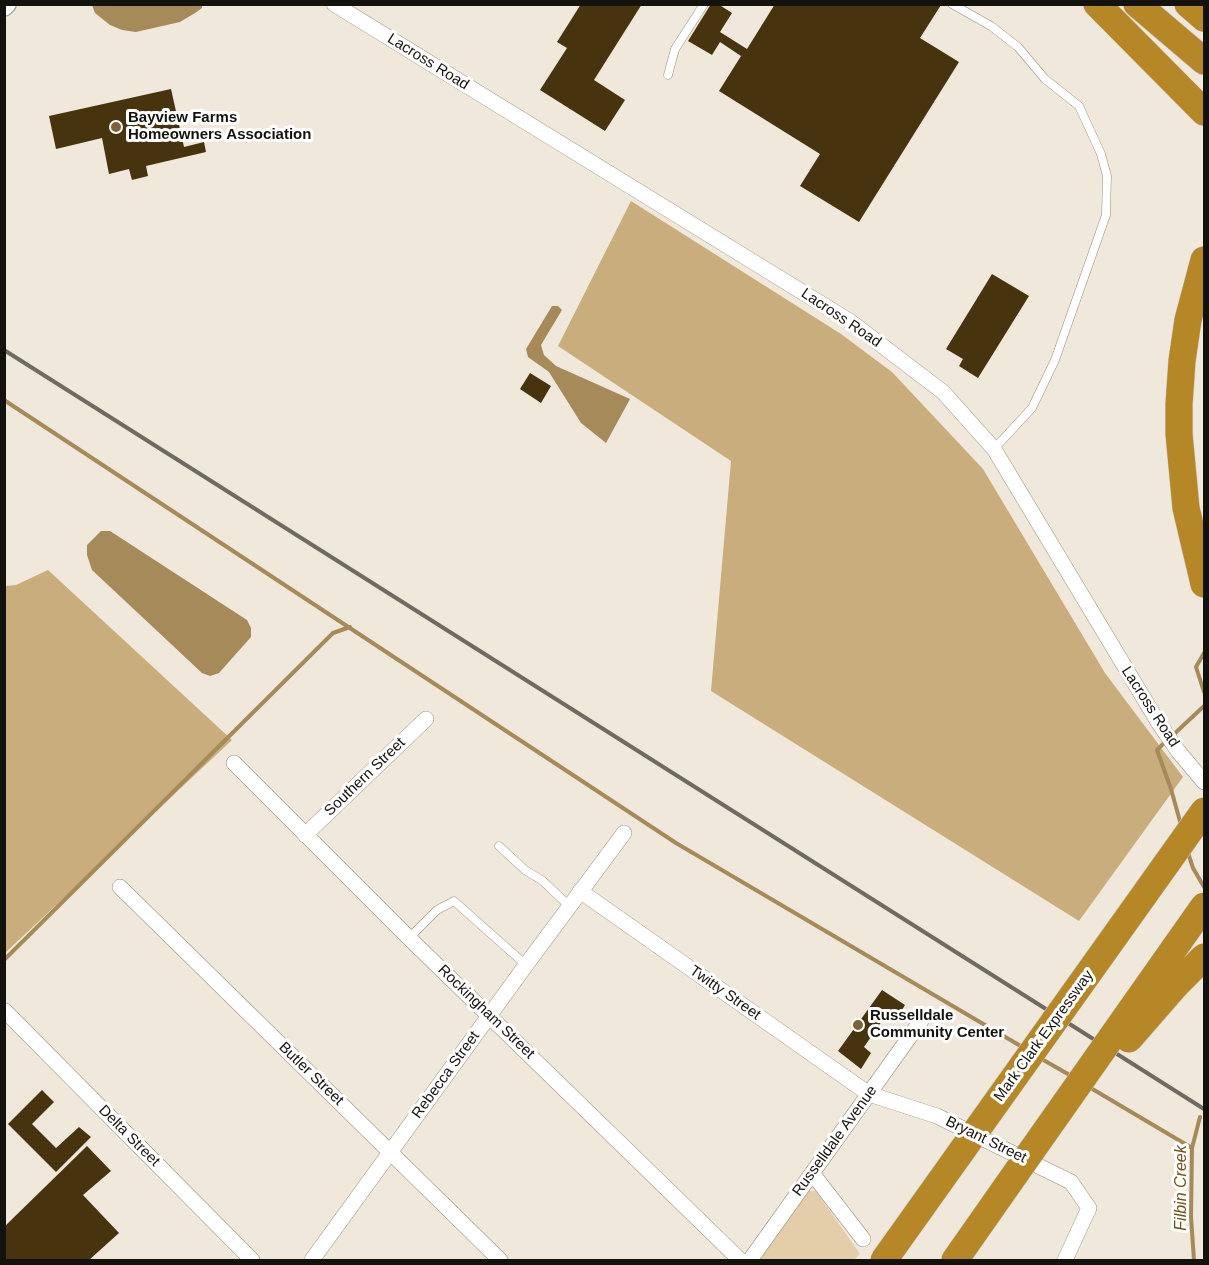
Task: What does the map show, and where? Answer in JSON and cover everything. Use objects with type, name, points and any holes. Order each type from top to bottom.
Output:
[{"type":"highway","points":[[1097,4],[1204,112]]},
{"type":"highway","points":[[1137,4],[1204,62]]},
{"type":"highway","points":[[1188,4],[1204,18]]},
{"type":"highway","points":[[1204,260],[1188,320],[1179,404],[1179,434],[1186,508],[1204,584]]},
{"type":"highway","name":"Mark Clark Expressway","points":[[884,1260],[1204,811]]},
{"type":"highway","points":[[955,1260],[1204,906]]},
{"type":"highway","points":[[1016,1173],[1176,985],[1204,957]]},
{"type":"street","name":"Lacross Road","points":[[334,4],[851,322],[943,392],[994,449],[1158,722],[1204,782]]},
{"type":"street","name":"Southern Street","points":[[305,835],[426,719]]},
{"type":"street","name":"Rockingham Street","points":[[234,763],[409,938],[740,1260]]},
{"type":"street","name":"Rebecca Street","points":[[312,1260],[526,964],[624,833]]},
{"type":"street","name":"Butler Street","points":[[120,887],[500,1260]]},
{"type":"street","name":"Twitty Street","points":[[580,891],[869,1094]]},
{"type":"street","name":"Delta Street","points":[[5,1011],[252,1260]]},
{"type":"street","name":"Russelldale Avenue","points":[[750,1260],[921,1021]]},
{"type":"street","name":"Bryant Street","points":[[869,1094],[937,1116],[1071,1182],[1089,1208],[1065,1260]]},
{"type":"street","points":[[812,1173],[863,1239]]},
{"type":"lane","points":[[668,75],[675,49],[704,4]]},
{"type":"lane","points":[[952,4],[991,26],[1018,47],[1045,79],[1079,106],[1101,154],[1107,176],[1106,214],[1055,360],[1032,408],[994,449]]},
{"type":"lane","points":[[499,846],[525,870],[543,881],[569,906]]},
{"type":"lane","points":[[409,938],[437,910],[454,901],[526,964]]},
{"type":"shaded area","points":[[92,5],[202,5],[202,8],[180,22],[136,32],[110,25],[95,13]]},
{"type":"shaded area","points":[[631,201],[841,334],[892,372],[983,469],[1105,673],[1183,777],[1079,921],[711,691],[731,461],[558,346]]},
{"type":"shaded area","points":[[552,306],[558,306],[562,310],[541,345],[544,355],[556,366],[630,399],[606,443],[581,423],[549,372],[528,357],[526,349]]},
{"type":"shaded area","points":[[101,531],[110,531],[247,620],[251,628],[251,637],[219,673],[210,676],[202,673],[92,570],[87,555],[87,545]]},
{"type":"shaded area","points":[[48,570],[232,740],[5,953],[5,586],[16,585]]},
{"type":"shaded area","points":[[808,1191],[816,1191],[860,1254],[854,1260],[758,1260]]},
{"type":"building","points":[[581,4],[642,4],[594,80],[625,100],[605,131],[540,90],[567,48],[557,42]]},
{"type":"building","points":[[711,4],[718,4],[732,13],[720,32],[747,49],[775,4],[941,5],[920,38],[959,62],[859,222],[800,186],[820,154],[719,91],[741,56],[720,42],[712,55],[688,41]]},
{"type":"building","name":"Bayview Farms Homeowners Association","points":[[171,89],[184,147],[204,142],[206,152],[146,166],[148,176],[132,180],[129,169],[109,174],[102,138],[56,149],[49,116]]},
{"type":"building","points":[[992,274],[1029,296],[978,378],[959,366],[963,359],[946,349]]},
{"type":"building","points":[[530,373],[551,386],[541,403],[520,389]]},
{"type":"building","points":[[882,990],[905,1005],[895,1022],[886,1015],[864,1047],[871,1053],[861,1069],[838,1051]]},
{"type":"building","points":[[42,1090],[54,1102],[32,1124],[56,1148],[79,1127],[91,1137],[56,1172],[8,1124]]},
{"type":"building","points":[[87,1146],[111,1171],[83,1195],[119,1233],[89,1260],[4,1259],[4,1227]]},
{"type":"waterway","points":[[4,400],[676,843],[1024,1048]]},
{"type":"waterway","points":[[4,960],[333,633],[350,627]]},
{"type":"waterway","name":"Filbin Creek","points":[[1204,653],[1196,667],[1204,692]]},
{"type":"waterway","name":"Filbin Creek","points":[[1172,736],[1204,706]]},
{"type":"waterway","name":"Filbin Creek","points":[[1166,741],[1157,750],[1181,825]]},
{"type":"waterway","name":"Filbin Creek","points":[[1188,853],[1193,868],[1204,887]]},
{"type":"waterway","points":[[1040,1058],[1073,1077]]},
{"type":"waterway","points":[[1089,1087],[1192,1148]]},
{"type":"waterway","name":"Filbin Creek","points":[[1194,1260],[1191,1217],[1192,1148],[1200,1117]]},
{"type":"railway","points":[[4,350],[1204,1109]]},
{"type":"place","name":"Bayview Farms Homeowners Association","points":[[116,127]]},
{"type":"place","name":"Russelldale Community Center","points":[[858,1025]]}]
